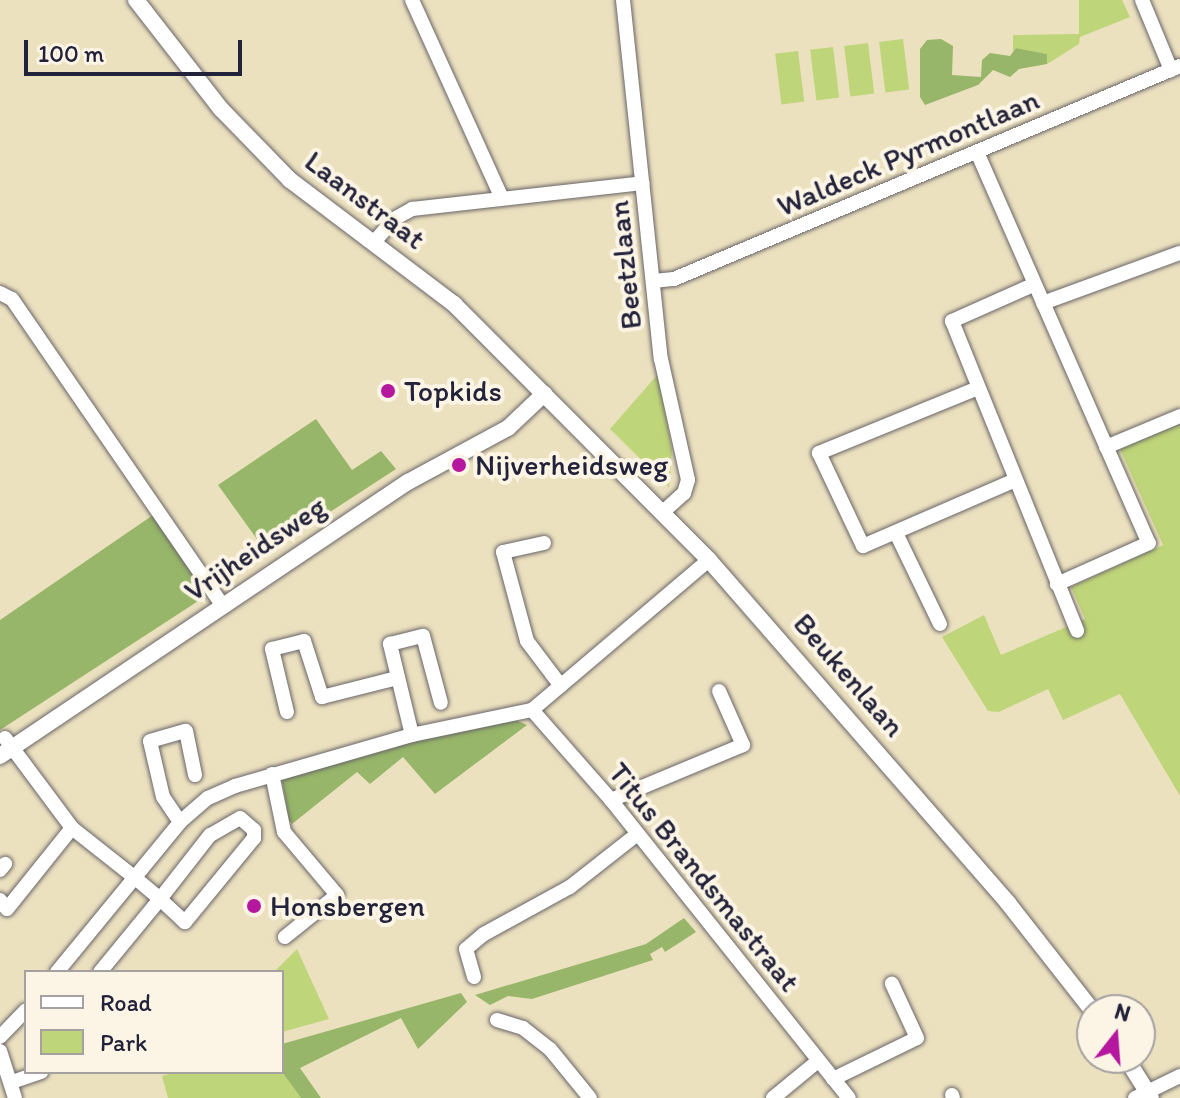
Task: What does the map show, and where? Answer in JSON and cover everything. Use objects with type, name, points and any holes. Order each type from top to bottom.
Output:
[{"type":"street","name":"Laanstraat","points":[[136,0],[183,64],[272,162],[323,209],[375,241],[454,304],[544,394]]},
{"type":"street","points":[[412,0],[502,198]]},
{"type":"street","name":"Beetzlaan","points":[[623,0],[661,359],[688,480],[684,493],[663,512]]},
{"type":"street","points":[[1142,0],[1175,68]]},
{"type":"street","name":"Waldeck Pyrmontlaan","points":[[654,281],[674,279],[1175,68]]},
{"type":"street","points":[[977,152],[1149,543],[1057,584]]},
{"type":"street","points":[[375,241],[394,219],[412,209],[643,183]]},
{"type":"street","points":[[1043,303],[1180,253]]},
{"type":"street","points":[[1033,285],[952,321],[1013,481],[1077,631]]},
{"type":"street","points":[[0,293],[12,299],[222,604]]},
{"type":"street","points":[[978,388],[819,453],[863,546],[1013,481]]},
{"type":"street","name":"Beukenlaan","points":[[544,394],[709,560],[998,891],[1079,994]]},
{"type":"street","name":"Vrijheidsweg","points":[[5,747],[408,482],[508,428],[544,394]]},
{"type":"street","points":[[1106,447],[1180,416]]},
{"type":"street","points":[[896,533],[940,624]]},
{"type":"street","points":[[544,543],[503,552],[527,641],[561,686]]},
{"type":"street","points":[[59,970],[180,822],[208,798],[272,774],[412,735],[532,710],[709,560]]},
{"type":"street","points":[[412,735],[390,644],[423,636],[441,703]]},
{"type":"street","points":[[287,712],[272,649],[304,641],[322,697],[397,678]]},
{"type":"street","points":[[611,800],[743,745],[719,691]]},
{"type":"street","name":"Titus Brandsmastraat","points":[[532,710],[611,800],[849,1098]]},
{"type":"street","points":[[180,822],[163,797],[150,741],[186,731],[195,775]]},
{"type":"street","points":[[5,747],[72,828],[134,877],[160,899],[185,922],[254,838],[251,823],[230,821],[210,835],[160,899],[102,970]]},
{"type":"street","points":[[272,774],[284,832],[337,895],[285,937]]},
{"type":"street","points":[[0,900],[7,909],[72,828]]},
{"type":"street","points":[[474,977],[466,949],[475,941],[570,887],[636,835]]},
{"type":"street","points":[[833,1079],[917,1038],[892,984]]},
{"type":"street","points":[[0,1037],[24,1012]]},
{"type":"street","points":[[497,1020],[523,1028],[550,1049],[590,1098]]},
{"type":"street","points":[[0,1051],[15,1098]]},
{"type":"street","points":[[773,1098],[818,1061]]},
{"type":"street","points":[[12,1082],[35,1074]]},
{"type":"street","points":[[1134,1074],[1144,1095],[1180,1076]]},
{"type":"green space","points":[[1079,0],[1122,0],[1130,17],[1080,37],[1079,44],[1047,64],[1047,54],[1016,48],[1013,52],[1013,35],[1079,34]]},
{"type":"green space","points":[[903,39],[909,90],[885,93],[879,42]]},
{"type":"green space","points":[[941,39],[953,46],[952,75],[981,77],[982,60],[990,53],[1010,56],[1016,48],[1047,54],[1047,64],[1019,69],[1010,77],[993,70],[978,85],[925,105],[920,97],[920,49],[927,40]]},
{"type":"green space","points":[[868,43],[874,94],[850,97],[844,46]]},
{"type":"green space","points":[[833,47],[839,98],[816,100],[810,50]]},
{"type":"green space","points":[[798,51],[804,102],[781,104],[775,54]]},
{"type":"green space","points":[[658,374],[672,450],[669,487],[610,429]]},
{"type":"green space","points":[[316,419],[352,470],[381,451],[396,469],[267,553],[218,485]]},
{"type":"green space","points":[[1180,423],[1180,796],[1120,694],[1063,720],[1048,689],[999,712],[988,711],[942,637],[984,615],[1001,655],[1085,619],[1071,587],[1163,545],[1119,447]]},
{"type":"green space","points":[[156,513],[212,592],[0,730],[0,620]]},
{"type":"green space","points":[[511,718],[527,725],[435,794],[403,757],[370,784],[357,772],[292,824],[289,820],[281,774]]},
{"type":"green space","points":[[684,918],[696,932],[665,952],[662,947],[650,954],[653,960],[532,999],[508,996],[490,1005],[475,995],[646,944]]},
{"type":"green space","points":[[297,949],[329,1019],[284,1031],[284,970],[276,970]]},
{"type":"green space","points":[[461,993],[467,1002],[418,1049],[401,1018],[300,1068],[321,1098],[301,1098],[283,1074],[284,1043]]},
{"type":"green space","points":[[283,1074],[301,1098],[168,1098],[162,1076]]},
{"type":"place","name":"Topkids","points":[[388,391]]},
{"type":"place","name":"Nijverheidsweg","points":[[459,465]]},
{"type":"place","name":"Honsbergen","points":[[254,906]]}]
